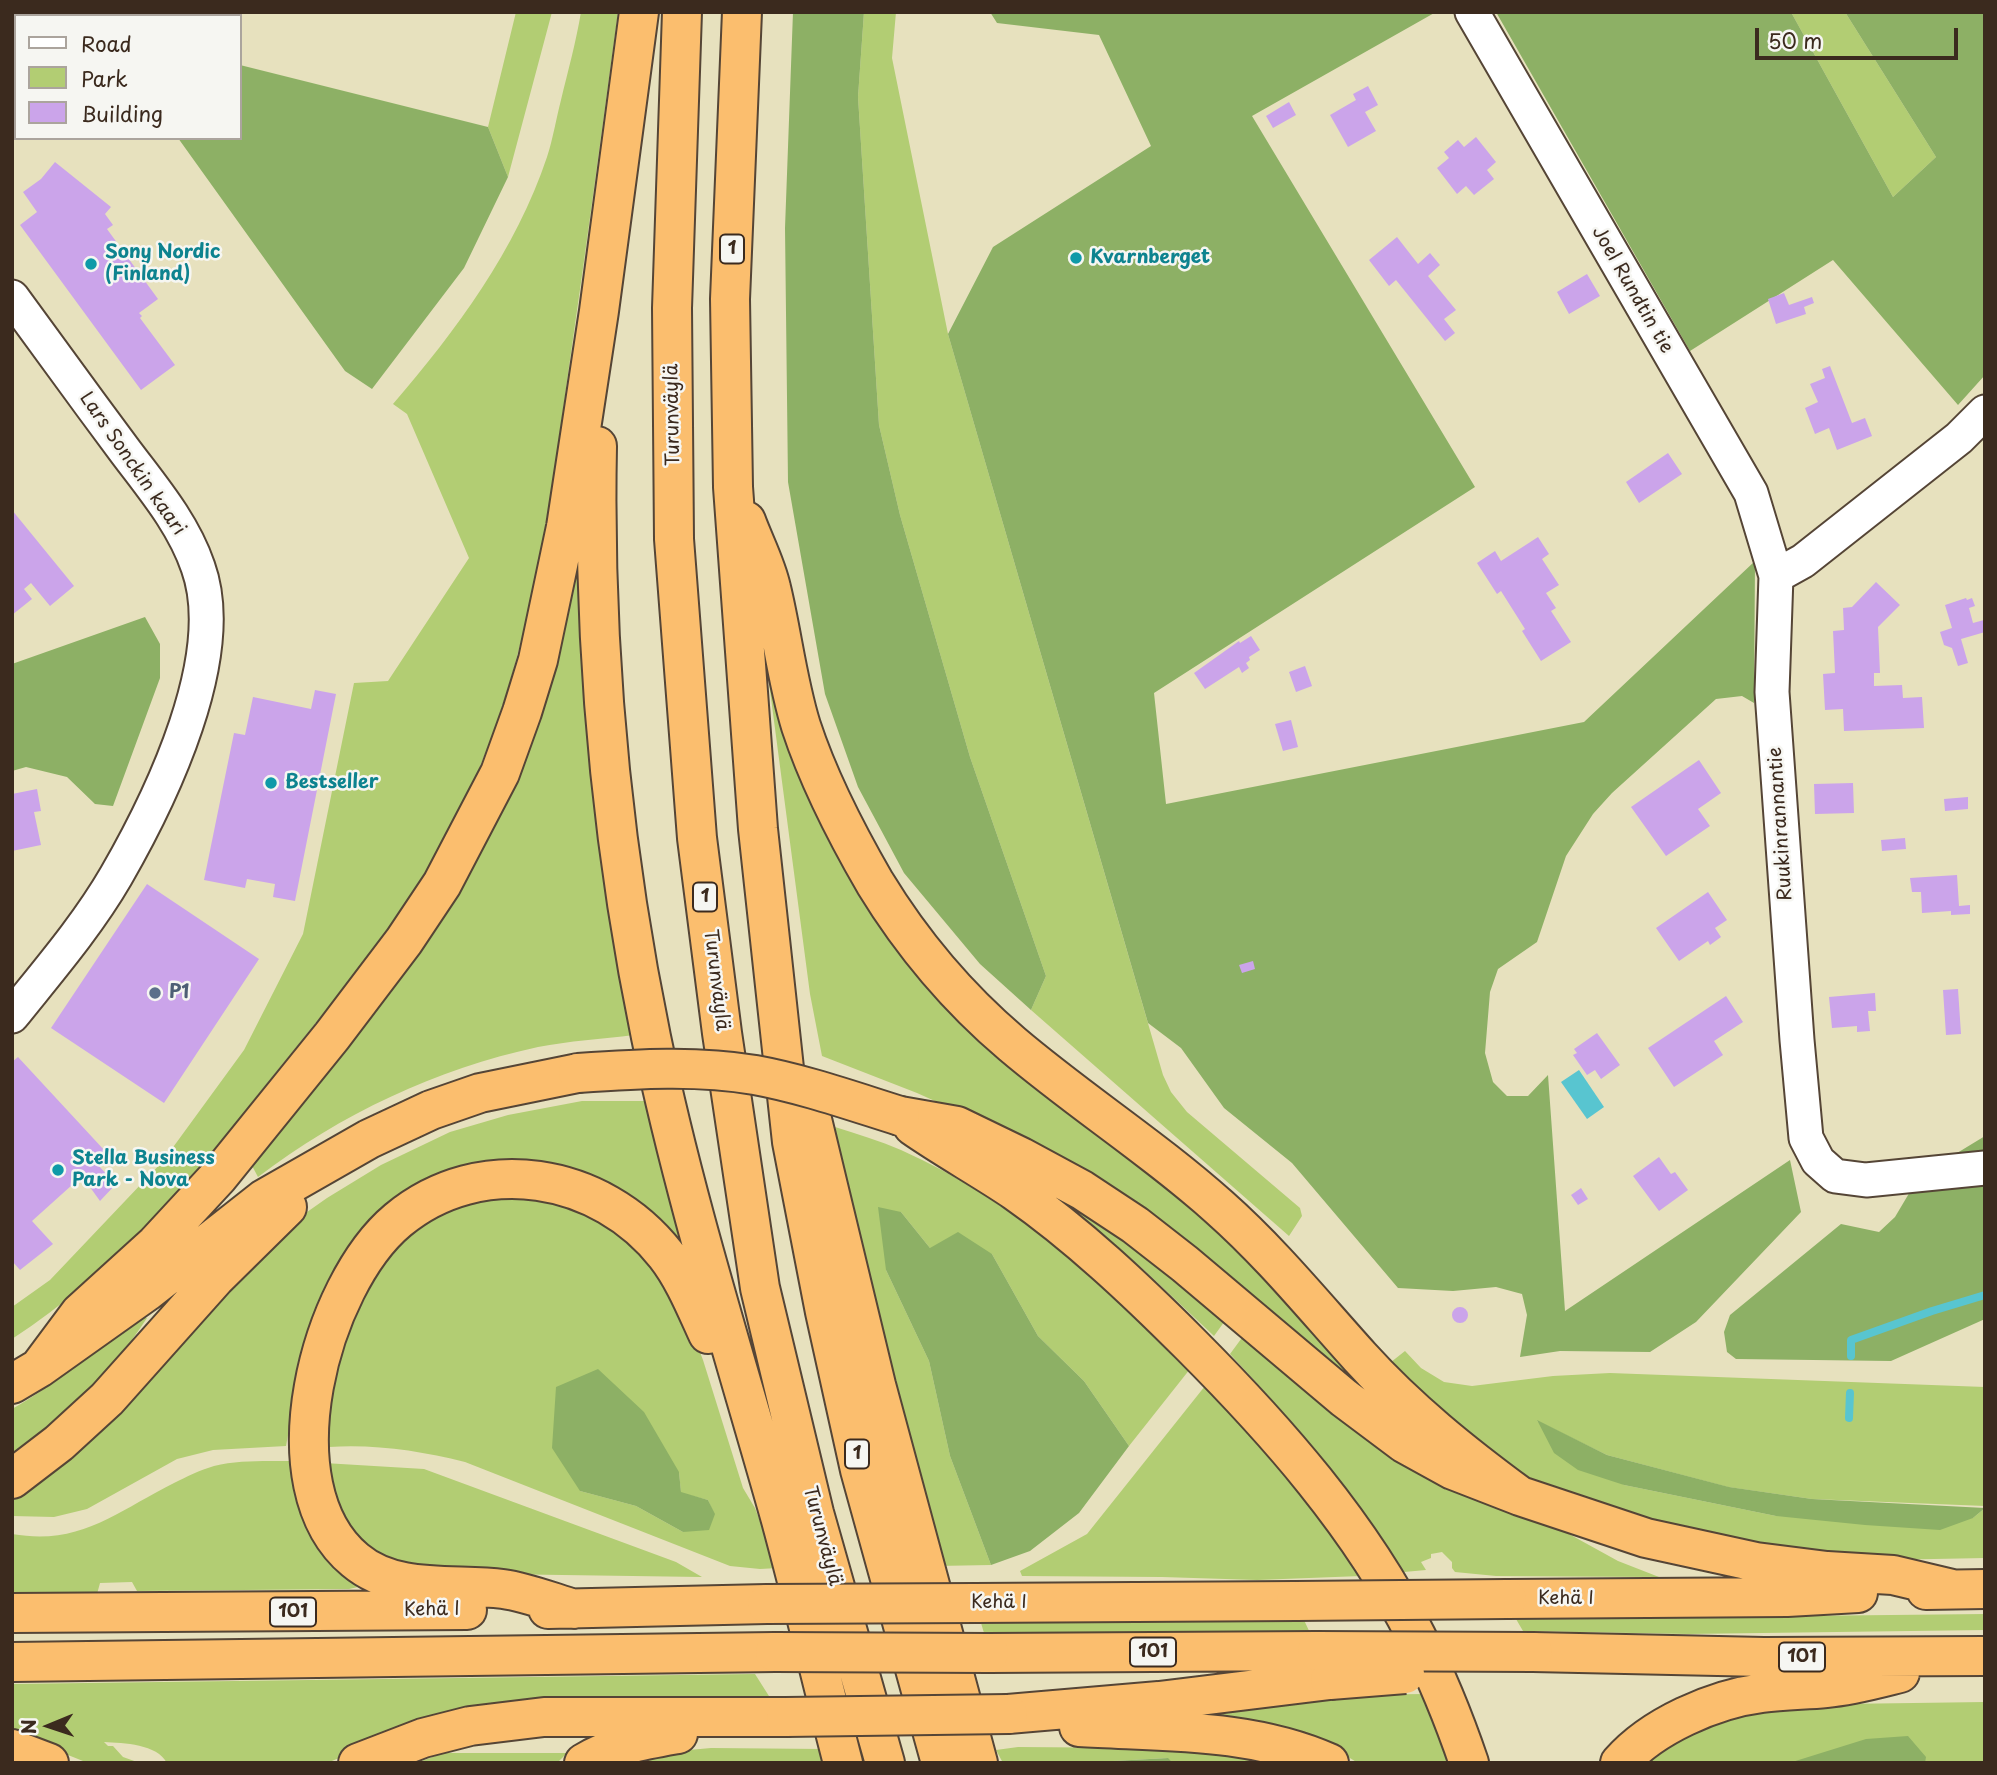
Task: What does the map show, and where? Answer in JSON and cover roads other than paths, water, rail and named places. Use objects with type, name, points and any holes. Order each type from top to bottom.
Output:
[{"type":"highway","points":[[26,1376],[80,1313],[156,1244],[218,1177],[261,1125],[404,941],[442,884],[500,773],[538,660],[566,527],[599,311],[639,12]]},
{"type":"highway","name":"Turunväylä","points":[[682,12],[671,308],[674,539],[697,838],[722,1032],[761,1288],[814,1513],[885,1763]]},
{"type":"highway","name":"1","points":[[742,12],[730,299],[733,487],[758,829],[792,1142],[860,1470],[941,1763]]},
{"type":"highway","points":[[599,311],[597,457],[603,697],[612,805],[631,932],[651,1039],[689,1201],[781,1521],[843,1763]]},
{"type":"highway","points":[[733,487],[771,585],[789,682],[817,771],[876,884],[928,957],[1010,1043],[1149,1148],[1220,1208],[1290,1276],[1361,1359],[1415,1412],[1457,1450],[1520,1496]]},
{"type":"highway","points":[[776,986],[818,1140],[876,1385],[978,1763]]},
{"type":"highway","points":[[26,1376],[146,1292],[264,1199],[369,1139],[431,1110],[480,1093],[578,1073],[695,1069],[754,1075],[900,1116],[957,1126],[1082,1189],[1185,1264],[1313,1373],[1404,1443],[1453,1470],[1520,1496],[1646,1538],[1734,1558],[1827,1571],[1894,1575],[1968,1589]]},
{"type":"highway","points":[[900,1116],[948,1151],[1014,1191],[1082,1244],[1154,1308],[1238,1393],[1330,1501],[1368,1555],[1416,1634],[1450,1708],[1469,1763]]},
{"type":"highway","points":[[12,1479],[59,1443],[107,1399],[215,1278],[277,1219],[326,1163]]},
{"type":"highway","points":[[574,1609],[505,1589],[404,1582],[377,1573],[356,1561],[341,1546],[322,1514],[313,1484],[309,1451],[314,1380],[325,1338],[343,1293],[368,1251],[397,1221],[424,1202],[459,1186],[494,1180],[531,1180],[568,1187],[604,1200],[636,1223],[667,1255],[715,1348],[741,1386]]},
{"type":"highway","name":"Kehä I","points":[[12,1614],[574,1609],[766,1604],[1787,1597],[1968,1589]]},
{"type":"highway","name":"101","points":[[12,1662],[775,1652],[989,1653],[1324,1665],[1409,1674],[1631,1653],[1764,1657],[1979,1656]]},
{"type":"highway","points":[[1619,1763],[1656,1731],[1725,1702],[1760,1693],[1839,1686],[1979,1656]]},
{"type":"highway","points":[[358,1763],[423,1738],[470,1726],[544,1717],[1013,1714],[1159,1701],[1324,1665]]},
{"type":"highway","points":[[1013,1714],[1060,1726],[1276,1743],[1329,1763]]},
{"type":"highway","points":[[584,1763],[604,1750],[640,1740],[697,1731],[734,1717]]},
{"type":"highway","points":[[12,1749],[49,1763]]},
{"type":"street","name":"Joel Rundtin tie","points":[[1472,12],[1751,493],[1776,576]]},
{"type":"street","name":"Lars Sonckin kaari","points":[[12,297],[177,522],[198,565],[203,582],[207,623],[203,662],[180,743],[141,830],[116,877],[96,907],[12,1016]]},
{"type":"street","points":[[1776,576],[1803,561],[1959,438],[1985,412]]},
{"type":"street","name":"Ruukinrannantie","points":[[1776,576],[1772,692],[1806,1138],[1818,1161],[1835,1177],[1866,1180],[1985,1168]]},
{"type":"water","points":[[1579,1070],[1604,1107],[1587,1119],[1561,1082]]},
{"type":"waterway","points":[[1851,1356],[1851,1340],[1985,1295]]},
{"type":"waterway","points":[[1849,1418],[1850,1393]]},
{"type":"place","name":"Kvarnberget","points":[[1076,258]]},
{"type":"place","name":"Sony Nordic (Finland)","points":[[91,264]]},
{"type":"place","name":"Bestseller","points":[[271,783]]},
{"type":"place","name":"P1","points":[[155,993]]},
{"type":"place","name":"Stella Business Park - Nova","points":[[58,1170]]}]
